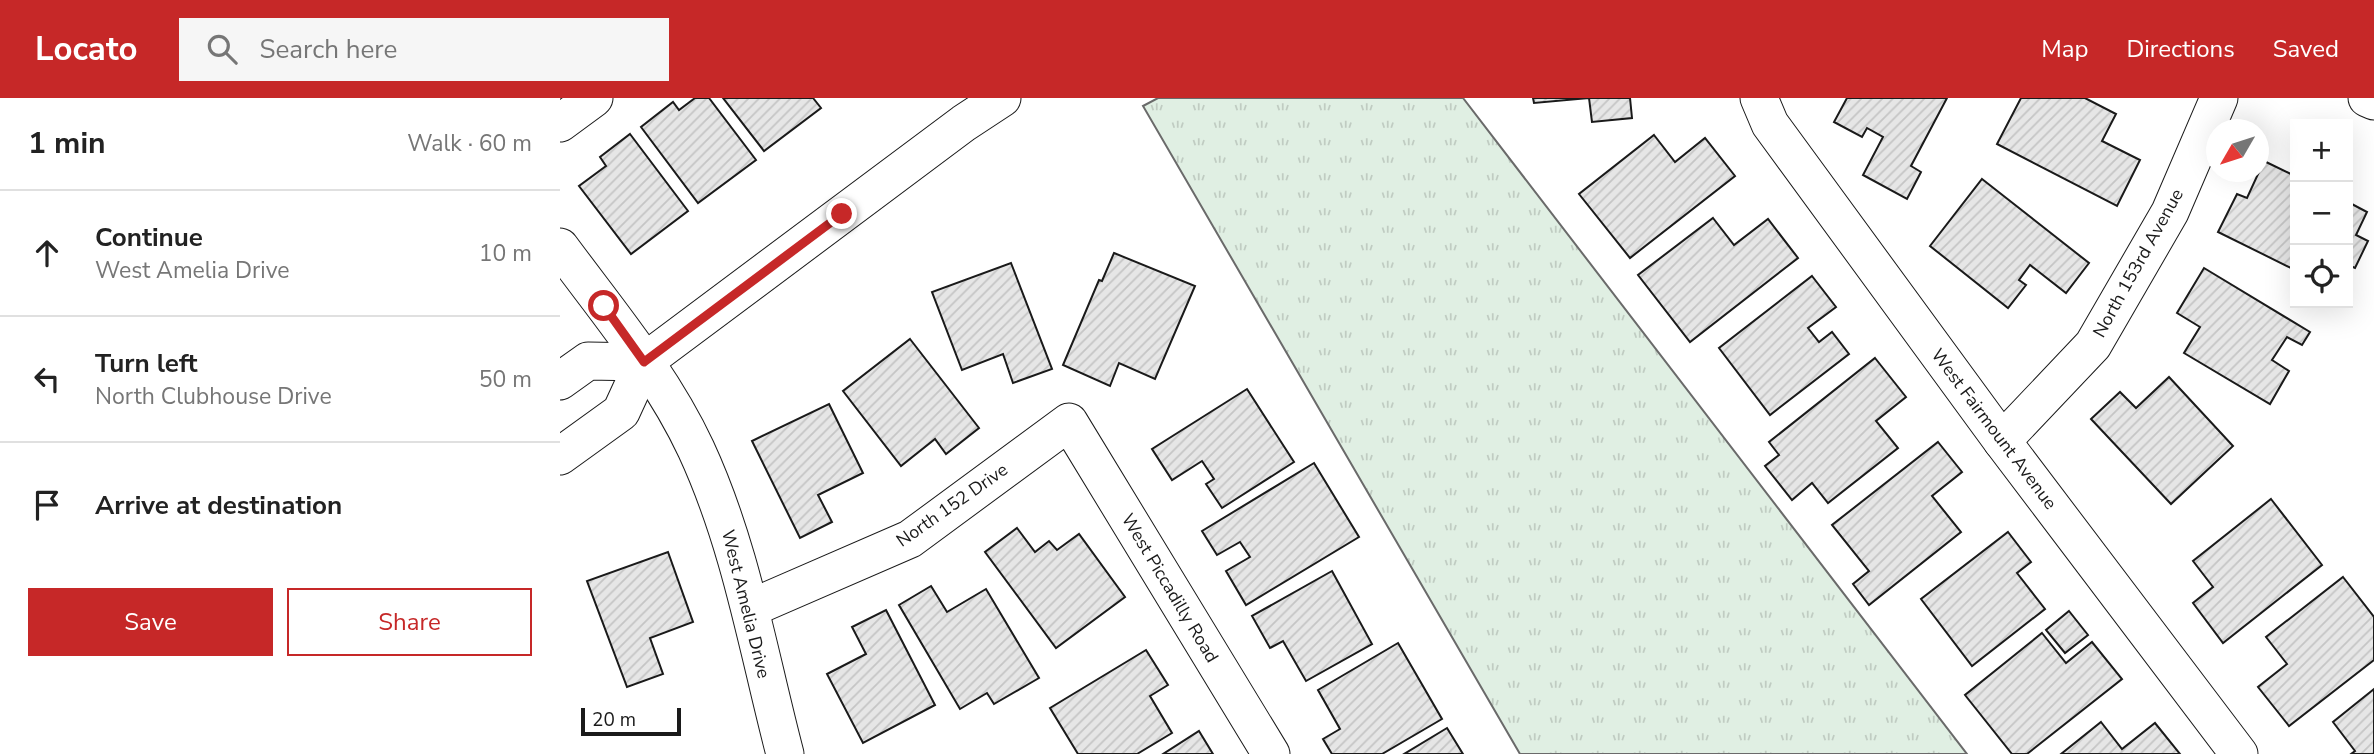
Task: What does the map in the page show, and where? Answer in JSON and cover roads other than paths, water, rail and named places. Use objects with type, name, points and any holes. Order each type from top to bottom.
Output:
[{"type":"street","points":[[560,123],[594,98]]},
{"type":"street","points":[[560,456],[621,412],[644,362],[964,123],[1002,98]]},
{"type":"street","name":"West Fairmount Avenue","points":[[1759,98],[1770,124],[2002,441],[2239,754]]},
{"type":"street","name":"North 153rd Avenue","points":[[2002,441],[2093,345],[2170,212],[2219,98]]},
{"type":"street","points":[[2367,98],[2374,101]]},
{"type":"street","name":"West Amelia Drive","points":[[560,247],[644,362],[695,448],[725,521],[751,608],[763,671],[785,754]]},
{"type":"street","points":[[560,381],[588,360],[644,362]]},
{"type":"street","name":"North 152 Drive","points":[[751,608],[910,539],[1069,422]]},
{"type":"street","name":"West Piccadilly Road","points":[[1069,422],[1271,754]]}]
